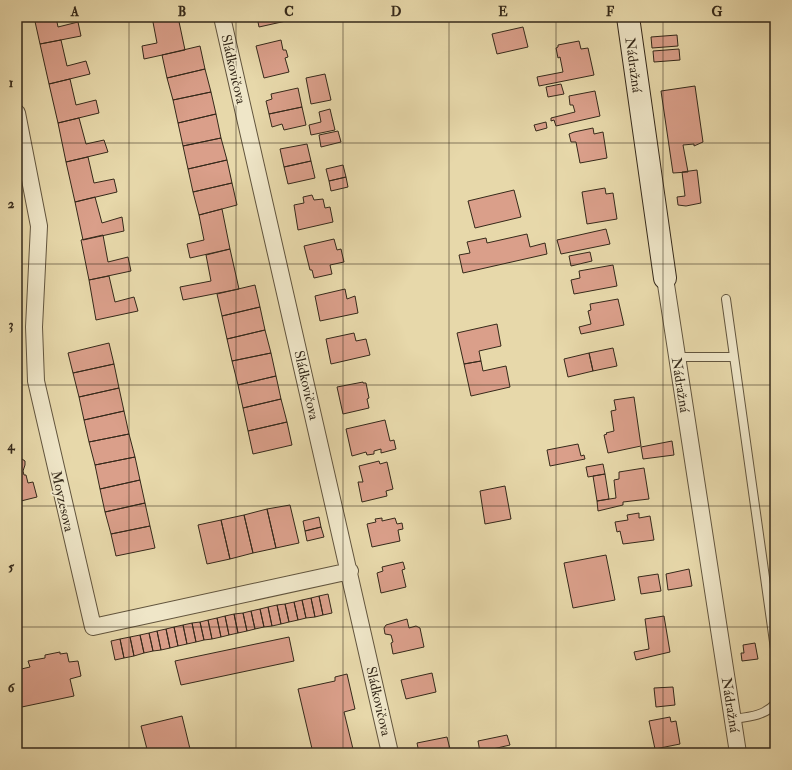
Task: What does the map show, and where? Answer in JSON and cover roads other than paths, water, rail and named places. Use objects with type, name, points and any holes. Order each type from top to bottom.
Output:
[{"type":"street","name":"Sládkovičova","points":[[222,17],[350,570],[390,753]]},
{"type":"street","name":"Nádražná","points":[[628,17],[665,278],[738,753]]},
{"type":"street","name":"Moyzesova","points":[[17,113],[39,226],[34,327],[36,380],[92,627],[350,570]]},
{"type":"lane","points":[[726,299],[775,649]]},
{"type":"lane","points":[[677,357],[734,357]]},
{"type":"lane","points":[[733,719],[761,714],[775,704]]}]
